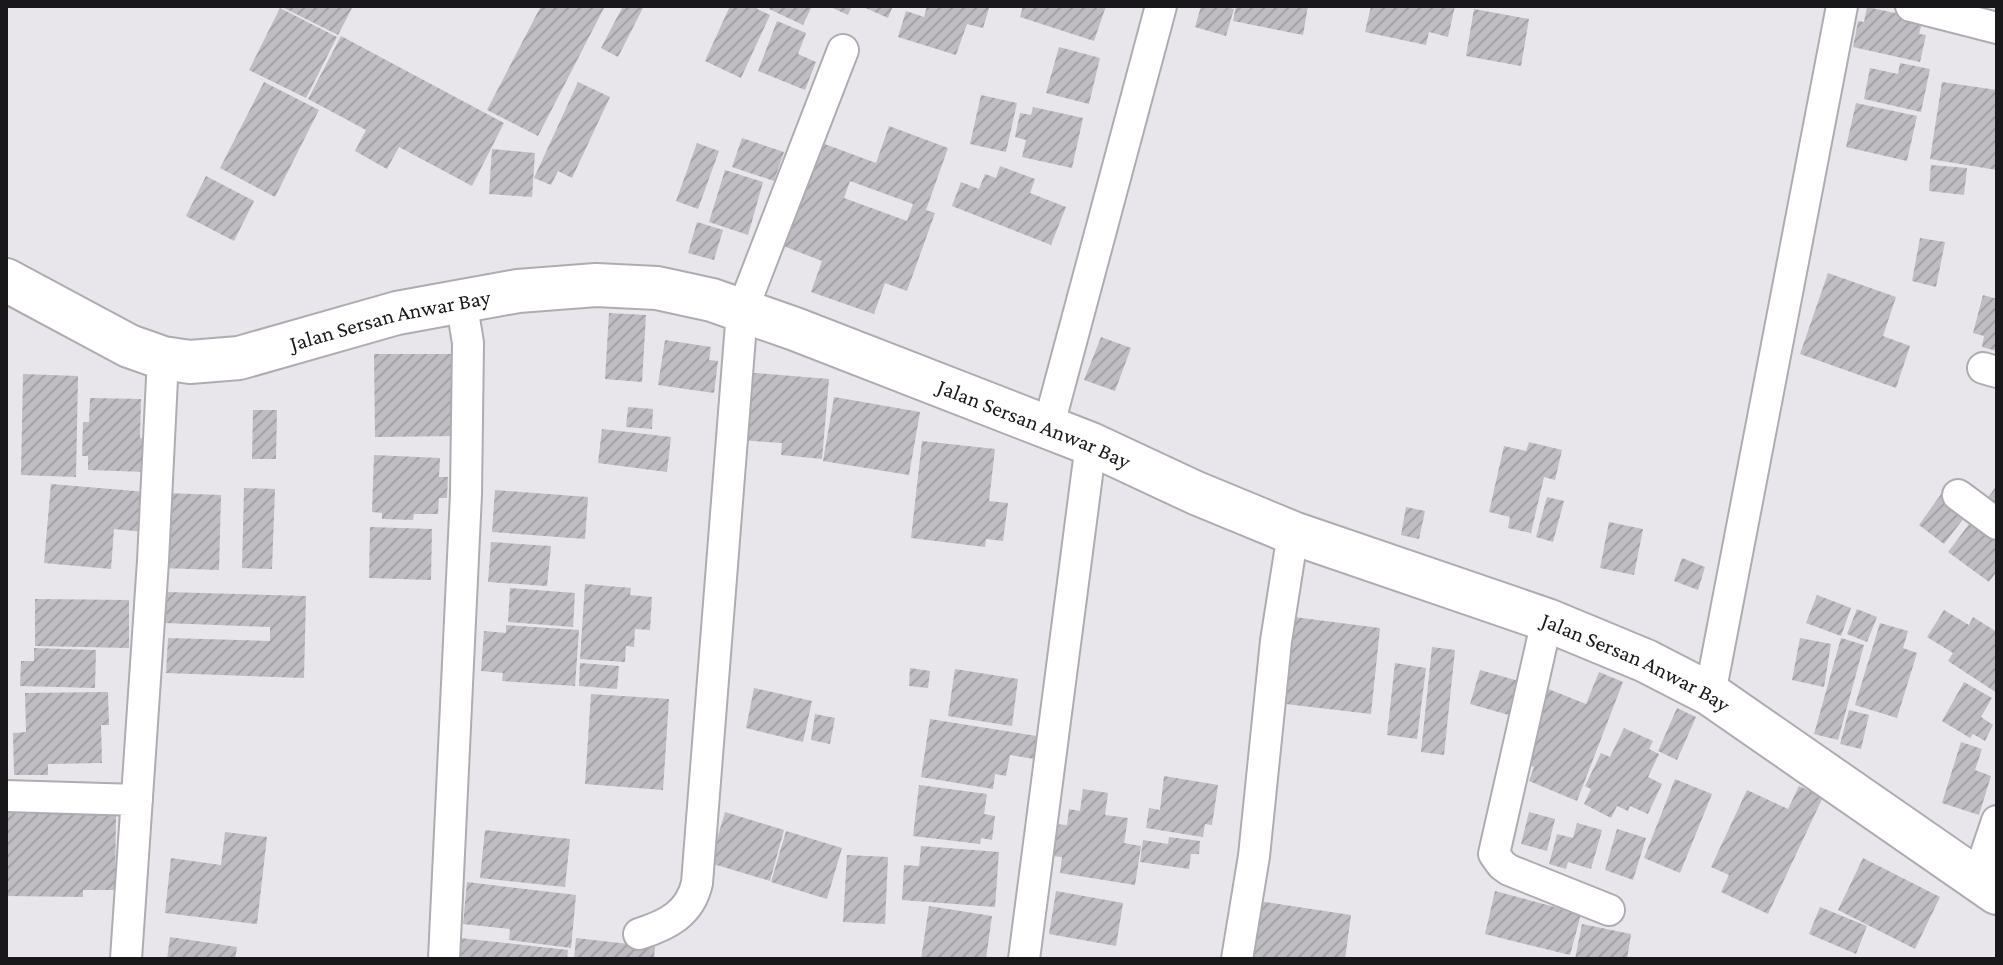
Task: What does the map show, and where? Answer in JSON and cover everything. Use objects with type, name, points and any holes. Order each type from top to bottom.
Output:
[{"type":"main road","name":"Jalan Sersan Anwar Bay","points":[[6,280],[129,346],[163,358],[190,362],[239,358],[397,313],[533,289],[611,286],[681,292],[742,311],[1091,444],[1196,493],[1293,533],[1547,620],[1646,661],[1710,694],[1987,887]]},
{"type":"street","points":[[1048,428],[1161,6]]},
{"type":"street","points":[[1710,694],[1842,6]]},
{"type":"street","points":[[1911,6],[1997,28]]},
{"type":"street","points":[[639,934],[662,926],[682,913],[694,896],[697,883],[742,311],[843,50]]},
{"type":"street","points":[[444,959],[466,494],[468,343],[461,300]]},
{"type":"street","points":[[126,959],[153,561],[163,358]]},
{"type":"street","points":[[1024,959],[1091,444]]},
{"type":"street","points":[[1958,495],[1997,524]]},
{"type":"street","points":[[1237,959],[1254,856],[1276,641],[1293,533]]},
{"type":"street","points":[[1547,620],[1494,854],[1509,870],[1609,910]]},
{"type":"street","points":[[6,796],[137,800]]},
{"type":"street","points":[[1987,887],[1997,821]]},
{"type":"building","points":[[280,6],[353,6],[338,35]]},
{"type":"building","points":[[541,6],[605,6],[538,136],[487,110]]},
{"type":"building","points":[[623,6],[644,6],[618,57],[601,48]]},
{"type":"building","points":[[730,6],[759,6],[757,9],[770,15],[741,78],[705,61]]},
{"type":"building","points":[[771,6],[812,6],[803,25],[769,9]]},
{"type":"building","points":[[828,6],[852,6],[848,15]]},
{"type":"building","points":[[861,6],[893,6],[888,18]]},
{"type":"building","points":[[927,6],[989,8],[983,28],[967,24],[956,55],[898,37],[906,11],[924,17]]},
{"type":"building","points":[[1023,6],[1106,6],[1094,41],[1020,17]]},
{"type":"building","points":[[1201,6],[1234,9],[1226,36],[1195,27]]},
{"type":"building","points":[[1236,6],[1308,6],[1303,35],[1233,21]]},
{"type":"building","points":[[1371,6],[1455,6],[1448,37],[1429,32],[1426,45],[1365,32]]},
{"type":"building","points":[[1867,7],[1923,19],[1919,34],[1926,35],[1920,62],[1853,47],[1858,21],[1864,22]]},
{"type":"building","points":[[280,8],[337,37],[306,98],[249,70]]},
{"type":"building","points":[[1474,9],[1529,19],[1521,66],[1466,56]]},
{"type":"building","points":[[777,21],[806,33],[798,54],[816,62],[805,90],[758,71]]},
{"type":"building","points":[[341,36],[504,123],[472,186],[399,147],[387,169],[355,151],[366,130],[308,99]]},
{"type":"building","points":[[1059,47],[1100,58],[1089,104],[1046,93]]},
{"type":"building","points":[[1900,63],[1930,69],[1921,112],[1864,99],[1870,68],[1898,74]]},
{"type":"building","points":[[264,82],[319,110],[275,197],[220,168]]},
{"type":"building","points":[[578,82],[610,97],[572,178],[558,171],[551,185],[534,178]]},
{"type":"building","points":[[1942,82],[1997,90],[1997,170],[1930,159]]},
{"type":"building","points":[[981,95],[1017,103],[1006,152],[970,144]]},
{"type":"building","points":[[1856,103],[1917,116],[1907,161],[1846,147]]},
{"type":"building","points":[[1033,107],[1083,118],[1072,168],[1022,157],[1026,140],[1015,137],[1020,113],[1031,115]]},
{"type":"building","points":[[889,126],[948,148],[926,210],[935,213],[907,291],[885,283],[874,314],[811,292],[822,261],[778,244],[822,143],[876,163]],"holes":[[[850,181],[913,204],[907,221],[844,198]]]},
{"type":"building","points":[[742,138],[784,152],[774,181],[732,167]]},
{"type":"building","points":[[697,143],[719,151],[698,209],[676,201]]},
{"type":"building","points":[[492,149],[535,153],[532,197],[489,194]]},
{"type":"building","points":[[1931,165],[1967,168],[1964,195],[1929,191]]},
{"type":"building","points":[[1000,166],[1035,179],[1030,193],[1066,207],[1051,245],[952,206],[961,182],[979,189],[985,174],[996,178]]},
{"type":"building","points":[[725,170],[763,182],[748,235],[709,222]]},
{"type":"building","points":[[206,176],[254,201],[234,241],[186,216]]},
{"type":"building","points":[[697,222],[723,230],[714,260],[688,253]]},
{"type":"building","points":[[1920,238],[1945,242],[1936,287],[1912,281]]},
{"type":"building","points":[[1828,273],[1896,297],[1883,336],[1910,346],[1896,388],[1800,354]]},
{"type":"building","points":[[1983,295],[1997,299],[1997,351],[1982,347],[1984,336],[1973,333]]},
{"type":"building","points":[[609,313],[646,315],[642,382],[605,379]]},
{"type":"building","points":[[1101,337],[1131,348],[1115,391],[1084,380]]},
{"type":"building","points":[[665,340],[711,347],[709,360],[718,361],[714,393],[658,385]]},
{"type":"building","points":[[374,354],[458,354],[459,436],[375,437]]},
{"type":"building","points":[[744,372],[829,379],[822,459],[781,455],[782,443],[738,440]]},
{"type":"building","points":[[23,374],[78,376],[76,477],[21,475]]},
{"type":"building","points":[[834,397],[920,412],[909,475],[823,461]]},
{"type":"building","points":[[90,398],[141,399],[140,438],[148,438],[146,472],[88,470],[88,456],[82,456],[83,422],[89,422]]},
{"type":"building","points":[[628,407],[653,409],[652,429],[626,427]]},
{"type":"building","points":[[253,410],[277,410],[276,459],[252,459]]},
{"type":"building","points":[[602,429],[671,437],[667,472],[598,463]]},
{"type":"building","points":[[922,441],[995,449],[989,501],[1008,503],[1003,541],[986,539],[985,547],[911,538]]},
{"type":"building","points":[[1529,442],[1562,450],[1555,480],[1544,477],[1531,533],[1508,528],[1510,517],[1489,512],[1504,446],[1526,451]]},
{"type":"building","points":[[374,455],[440,458],[439,477],[448,477],[447,498],[439,498],[438,514],[414,514],[413,520],[382,519],[382,513],[372,512]]},
{"type":"building","points":[[51,484],[147,492],[144,532],[114,529],[111,569],[44,563]]},
{"type":"building","points":[[1997,485],[1997,506],[1987,499]]},
{"type":"building","points":[[244,488],[275,489],[272,569],[242,568]]},
{"type":"building","points":[[495,490],[588,497],[585,539],[492,532]]},
{"type":"building","points":[[165,493],[221,495],[219,570],[162,568]]},
{"type":"building","points":[[1941,494],[1967,514],[1944,544],[1919,525]]},
{"type":"building","points":[[1547,497],[1564,501],[1553,542],[1536,537]]},
{"type":"building","points":[[1406,507],[1425,511],[1419,539],[1401,535]]},
{"type":"building","points":[[1976,515],[1997,532],[1997,571],[1989,582],[1948,552]]},
{"type":"building","points":[[1609,522],[1643,529],[1634,575],[1600,568]]},
{"type":"building","points":[[370,527],[432,529],[431,580],[369,578]]},
{"type":"building","points":[[491,542],[551,546],[547,586],[488,582]]},
{"type":"building","points":[[1682,558],[1705,567],[1698,590],[1674,581]]},
{"type":"building","points":[[585,584],[631,588],[630,595],[652,597],[650,630],[635,629],[634,647],[626,646],[625,662],[580,659]]},
{"type":"building","points":[[510,588],[575,593],[573,627],[508,622]]},
{"type":"building","points":[[166,592],[306,596],[304,678],[166,673],[168,638],[270,641],[270,627],[165,623]]},
{"type":"building","points":[[1817,595],[1851,608],[1841,636],[1806,623]]},
{"type":"building","points":[[35,599],[129,600],[129,648],[35,646]]},
{"type":"building","points":[[1857,609],[1877,617],[1867,642],[1847,634]]},
{"type":"building","points":[[1944,610],[1969,625],[1973,617],[1997,632],[1997,693],[1948,661],[1953,653],[1927,637]]},
{"type":"building","points":[[1286,616],[1380,628],[1371,714],[1277,703]]},
{"type":"building","points":[[1880,623],[1908,631],[1903,648],[1917,653],[1897,718],[1855,705]]},
{"type":"building","points":[[506,625],[579,630],[575,686],[502,681],[503,673],[481,671],[484,631],[506,633]]},
{"type":"building","points":[[1800,638],[1831,644],[1824,687],[1792,680]]},
{"type":"building","points":[[1841,638],[1864,645],[1838,740],[1814,734]]},
{"type":"building","points":[[1432,647],[1455,650],[1444,755],[1421,752]]},
{"type":"building","points":[[34,648],[96,650],[95,688],[20,686],[21,661],[34,661]]},
{"type":"building","points":[[580,663],[619,666],[617,689],[579,686]]},
{"type":"building","points":[[1395,663],[1426,668],[1417,739],[1387,735]]},
{"type":"building","points":[[910,668],[930,671],[928,688],[909,686]]},
{"type":"building","points":[[955,669],[1018,679],[1012,726],[948,716]]},
{"type":"building","points":[[1480,670],[1526,683],[1516,717],[1470,704]]},
{"type":"building","points":[[1599,672],[1623,682],[1577,801],[1529,781],[1534,767],[1518,761],[1546,688],[1586,704]]},
{"type":"building","points":[[1964,682],[1992,698],[1981,717],[1993,725],[1985,741],[1973,734],[1970,738],[1942,721]]},
{"type":"building","points":[[754,688],[812,701],[803,742],[746,728]]},
{"type":"building","points":[[108,692],[109,725],[101,725],[102,763],[48,764],[48,775],[14,775],[13,733],[26,732],[25,693]]},
{"type":"building","points":[[591,694],[669,699],[663,790],[585,784]]},
{"type":"building","points":[[1677,708],[1696,717],[1677,760],[1658,751]]},
{"type":"building","points":[[1849,710],[1869,715],[1861,749],[1840,744]]},
{"type":"building","points":[[815,714],[835,718],[830,744],[811,740]]},
{"type":"building","points":[[930,719],[1037,736],[1034,759],[1010,755],[1006,776],[995,774],[993,789],[921,777]]},
{"type":"building","points":[[1624,728],[1653,741],[1649,749],[1659,754],[1648,777],[1662,784],[1648,814],[1630,806],[1628,811],[1617,806],[1611,818],[1584,804],[1591,789],[1585,786],[1601,753],[1610,757]]},
{"type":"building","points":[[1961,742],[1982,749],[1975,770],[1991,776],[1979,815],[1942,803]]},
{"type":"building","points":[[1164,776],[1218,785],[1212,825],[1205,824],[1203,837],[1146,828],[1149,808],[1160,810]]},
{"type":"building","points":[[1675,779],[1712,794],[1680,873],[1644,858]]},
{"type":"building","points":[[919,785],[987,794],[984,814],[995,816],[992,840],[981,838],[980,844],[913,836]]},
{"type":"building","points":[[1799,786],[1823,797],[1768,914],[1721,892],[1729,875],[1711,867],[1747,790],[1788,809]]},
{"type":"building","points":[[1083,789],[1108,793],[1105,815],[1128,818],[1124,843],[1141,846],[1135,885],[1060,873],[1062,857],[1051,856],[1055,824],[1067,825],[1069,809],[1080,811]]},
{"type":"building","points":[[725,812],[784,830],[770,881],[710,863]]},
{"type":"building","points":[[1529,812],[1555,819],[1547,851],[1521,844]]},
{"type":"building","points":[[6,813],[116,814],[115,890],[83,890],[83,897],[6,896]]},
{"type":"building","points":[[1577,823],[1602,830],[1591,869],[1568,862],[1566,869],[1549,864],[1557,834],[1573,838]]},
{"type":"building","points":[[1617,829],[1646,838],[1633,880],[1605,870]]},
{"type":"building","points":[[485,830],[570,839],[565,887],[480,878]]},
{"type":"building","points":[[786,831],[842,848],[827,899],[771,882]]},
{"type":"building","points":[[225,832],[267,837],[257,924],[165,913],[171,858],[221,865]]},
{"type":"building","points":[[1169,837],[1200,841],[1199,854],[1191,854],[1189,869],[1140,862],[1143,840],[1168,844]]},
{"type":"building","points":[[921,846],[999,852],[995,907],[902,900],[904,865],[919,866]]},
{"type":"building","points":[[847,855],[888,857],[885,924],[843,922]]},
{"type":"building","points":[[1863,858],[1940,897],[1915,949],[1838,910]]},
{"type":"building","points":[[467,882],[576,895],[571,948],[509,940],[510,929],[463,924]]},
{"type":"building","points":[[1056,891],[1123,903],[1116,946],[1049,934]]},
{"type":"building","points":[[1495,891],[1581,914],[1570,955],[1485,934]]},
{"type":"building","points":[[1259,901],[1351,915],[1345,959],[1251,959]]},
{"type":"building","points":[[929,906],[992,916],[986,959],[921,959]]},
{"type":"building","points":[[1820,907],[1867,926],[1856,954],[1809,934]]},
{"type":"building","points":[[1582,924],[1631,934],[1627,959],[1575,959]]},
{"type":"building","points":[[170,937],[237,947],[235,959],[167,959]]},
{"type":"building","points":[[451,937],[568,950],[567,959],[449,959]]},
{"type":"building","points":[[576,938],[655,947],[654,959],[574,959]]}]
